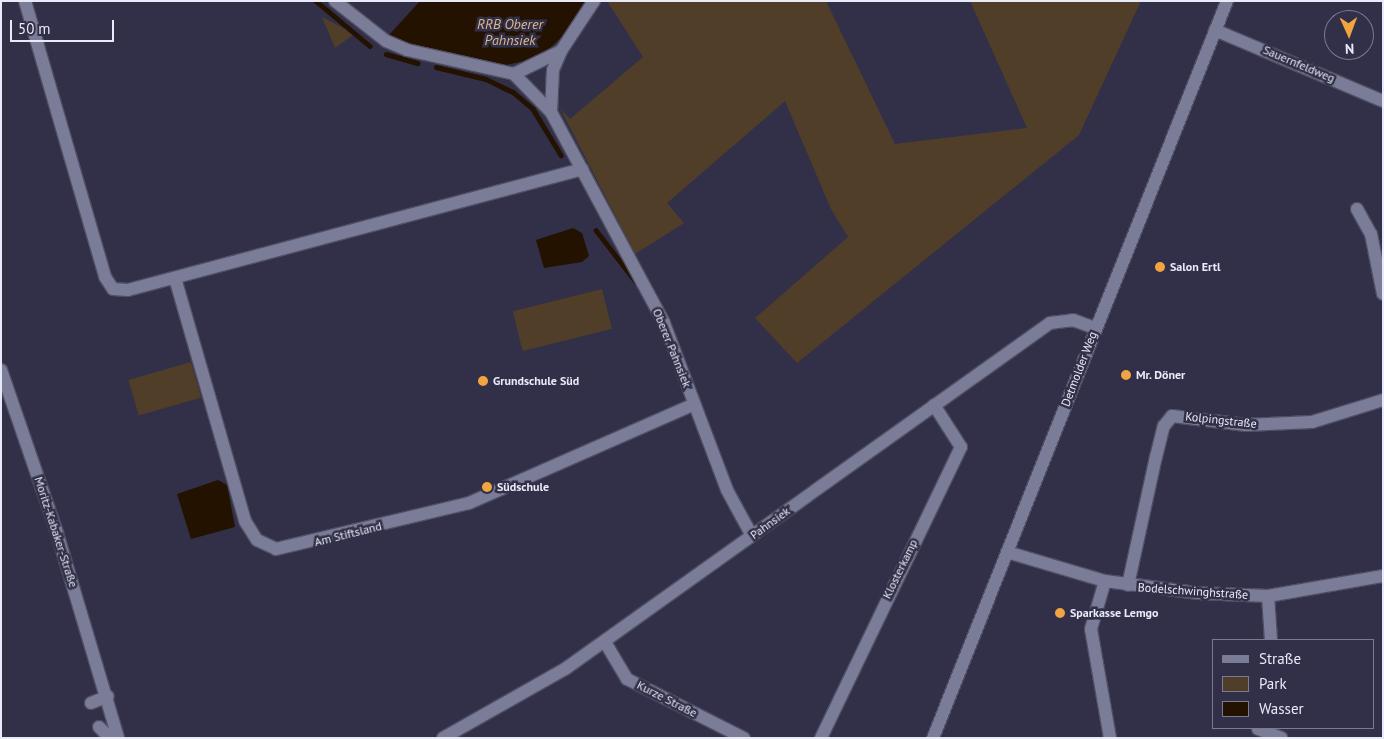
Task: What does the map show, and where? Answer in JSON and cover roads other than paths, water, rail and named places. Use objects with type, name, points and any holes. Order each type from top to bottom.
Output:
[{"type":"street","points":[[25,1],[108,284],[128,290],[582,169]]},
{"type":"street","points":[[335,1],[386,41],[407,50],[514,74],[560,51]]},
{"type":"street","points":[[551,112],[553,70],[560,51],[594,1]]},
{"type":"street","name":"Detmolder Weg","points":[[933,738],[1227,1]]},
{"type":"street","name":"Sauernfeldweg","points":[[1215,30],[1383,101]]},
{"type":"street","name":"Oberer Pahnsiek","points":[[514,74],[551,112],[664,323],[727,490],[752,536]]},
{"type":"street","points":[[1357,208],[1370,234],[1383,294]]},
{"type":"street","name":"Am Stiftsland","points":[[175,278],[245,521],[258,540],[276,549],[469,503],[694,404]]},
{"type":"street","name":"Pahnsiek","points":[[443,738],[529,692],[605,642],[1050,323],[1073,320],[1095,328]]},
{"type":"street","name":"Moritz-Kabaker-Straße","points":[[1,370],[108,696],[118,738]]},
{"type":"street","name":"Kolpingstraße","points":[[1128,586],[1158,449],[1172,416],[1246,425],[1312,422],[1383,400]]},
{"type":"street","name":"Klosterkamp","points":[[820,738],[961,447],[934,405]]},
{"type":"street","name":"Bodelschwinghstraße","points":[[1007,552],[1128,586],[1268,596],[1383,576]]},
{"type":"street","points":[[1105,581],[1091,629],[1108,737]]},
{"type":"street","points":[[1268,596],[1271,639]]},
{"type":"street","name":"Kurze Straße","points":[[605,642],[627,679],[744,738]]},
{"type":"street","points":[[91,703],[108,696]]},
{"type":"street","points":[[99,727],[110,738]]},
{"type":"street","points":[[1257,732],[1281,738]]},
{"type":"water","name":"RRB Oberer Pahnsiek","points":[[420,1],[589,1],[575,25],[550,48],[535,59],[506,65],[416,48],[389,35]]},
{"type":"water","points":[[573,228],[582,233],[589,256],[582,262],[544,268],[536,240]]},
{"type":"water","points":[[218,480],[227,485],[235,527],[191,539],[177,494]]},
{"type":"waterway","points":[[316,1],[370,46]]},
{"type":"waterway","points":[[386,54],[418,63]]},
{"type":"waterway","points":[[436,67],[486,79],[513,92],[533,109],[561,155]]},
{"type":"waterway","points":[[596,230],[636,282]]},
{"type":"place","name":"Salon Ertl","points":[[1160,267]]},
{"type":"place","name":"Mr. Döner","points":[[1126,375]]},
{"type":"place","name":"Grundschule Süd","points":[[483,381]]},
{"type":"place","name":"Südschule","points":[[487,487]]},
{"type":"place","name":"Sparkasse Lemgo","points":[[1060,613]]}]
